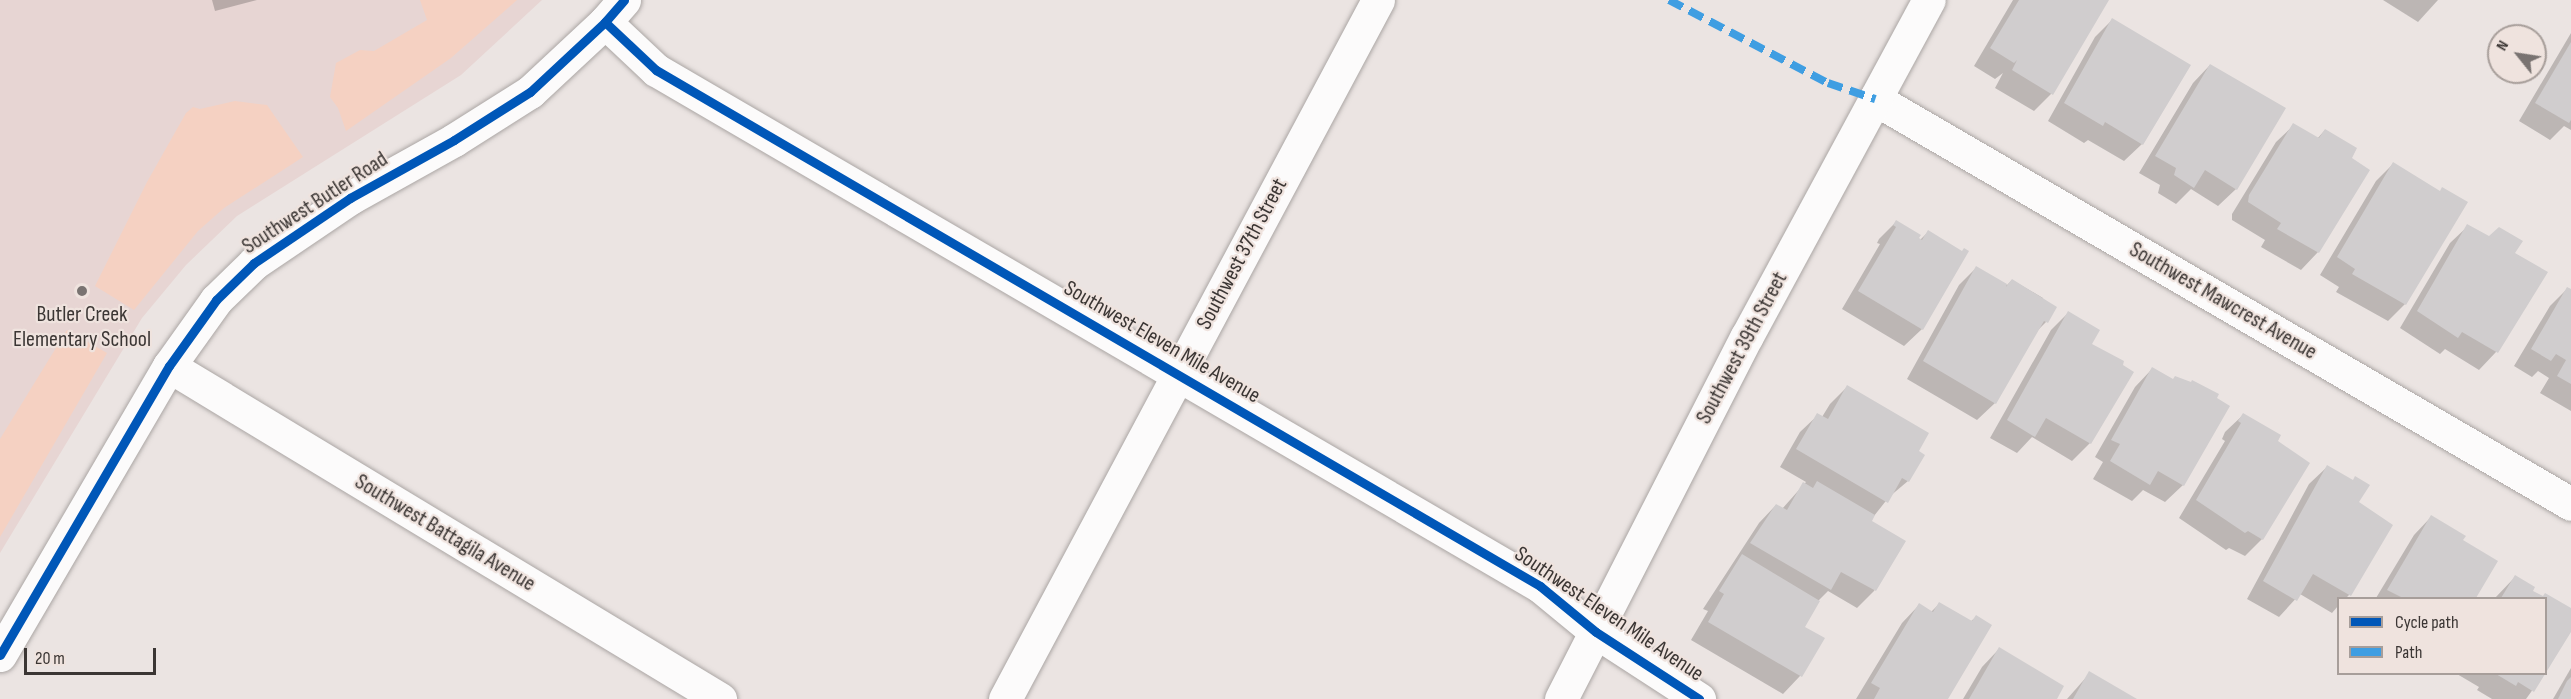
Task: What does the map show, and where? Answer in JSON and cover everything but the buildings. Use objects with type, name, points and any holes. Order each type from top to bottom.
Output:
[{"type":"street","name":"Southwest 37th Street","points":[[1005,699],[1378,0]]},
{"type":"street","name":"Southwest 39th Street","points":[[1561,699],[1747,336],[1929,0]]},
{"type":"street","name":"Southwest Eleven Mile Avenue","points":[[614,11],[656,70],[1540,586],[1596,632],[1699,699]]},
{"type":"street","name":"Southwest Butler Road","points":[[0,655],[169,366],[216,300],[254,263],[350,198],[454,140],[530,92],[614,11]]},
{"type":"street","name":"Southwest Mawcrest Avenue","points":[[1875,99],[2571,504]]},
{"type":"street","name":"Southwest Battagila Avenue","points":[[169,366],[720,699]]},
{"type":"shaded area","name":"Butler Creek Elementary School","points":[[0,0],[542,0],[461,75],[237,216],[186,265],[142,318],[0,553]]},
{"type":"shaded area","points":[[420,0],[517,0],[451,58],[346,131],[338,108],[330,97],[336,63],[360,50],[374,51],[427,20]]},
{"type":"shaded area","points":[[235,101],[267,105],[303,157],[224,208],[198,231],[134,310],[95,286],[147,182],[186,113],[193,107],[200,109]]},
{"type":"shaded area","points":[[67,330],[107,353],[0,537],[0,439]]},
{"type":"marked path","points":[[1669,0],[1828,83],[1875,99]]},
{"type":"cycle path","points":[[0,655],[169,366],[216,300],[254,263],[350,198],[454,140],[530,92],[605,22],[624,0]]},
{"type":"cycle path","points":[[605,22],[656,70],[1540,586],[1596,632],[1699,699]]},
{"type":"place","name":"Butler Creek Elementary School","points":[[82,291]]}]
